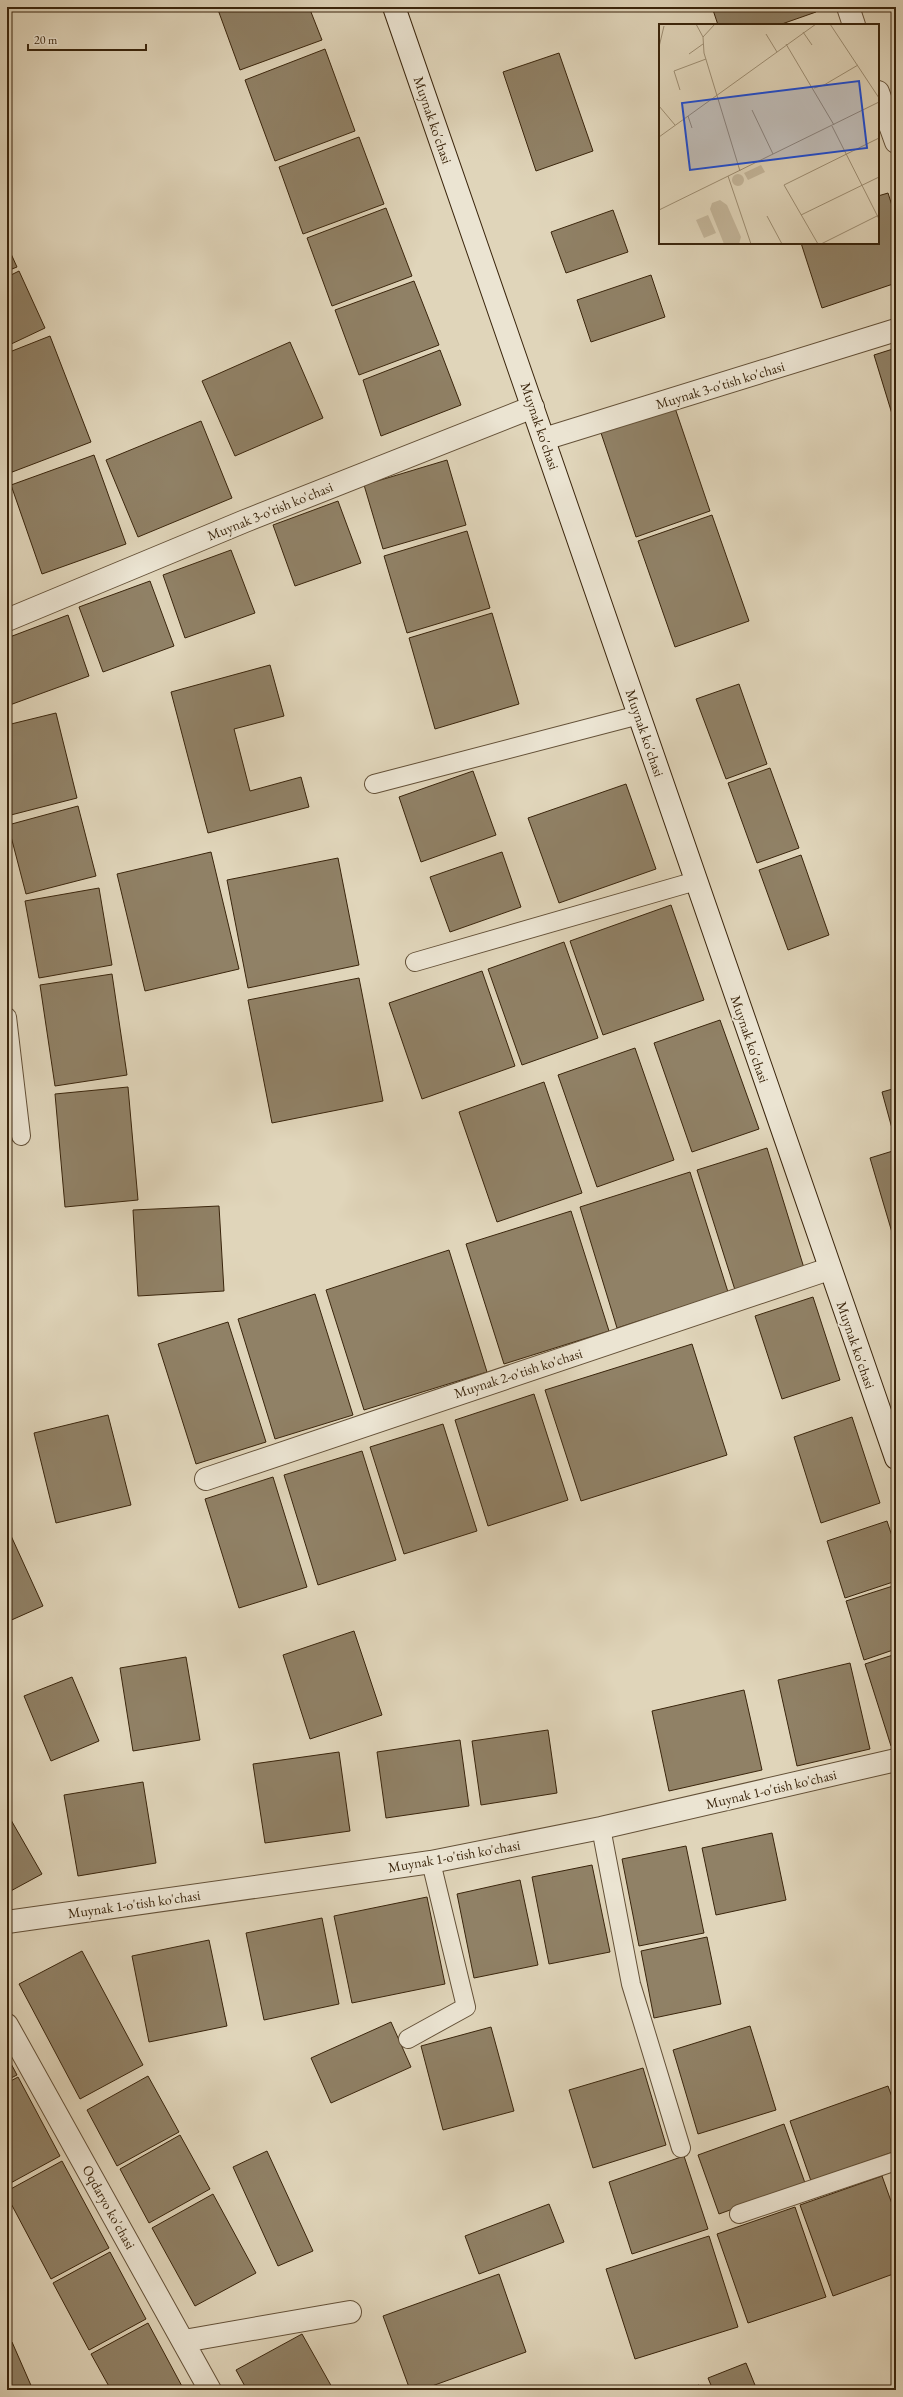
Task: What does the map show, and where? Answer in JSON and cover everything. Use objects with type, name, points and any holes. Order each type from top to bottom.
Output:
[{"type":"street","name":"Muynak ko'chasi","points":[[394,7],[829,1269],[891,1429],[896,1458]]},
{"type":"street","points":[[848,7],[854,24]]},
{"type":"street","points":[[879,95],[896,142]]},
{"type":"street","name":"Muynak 3-o'tish ko'chasi","points":[[544,439],[896,330]]},
{"type":"street","name":"Muynak 3-o'tish ko'chasi","points":[[8,617],[245,520],[533,407]]},
{"type":"street","name":"Muynak 2-o'tish ko'chasi","points":[[206,1479],[829,1269]]},
{"type":"street","name":"Muynak 1-o'tish ko'chasi","points":[[7,1922],[431,1862],[601,1828],[896,1760]]},
{"type":"street","name":"Oqdaryo ko'chasi","points":[[7,2025],[210,2390]]},
{"type":"street","points":[[184,2341],[350,2312]]},
{"type":"lane","points":[[374,784],[639,715]]},
{"type":"lane","points":[[415,962],[696,881]]},
{"type":"lane","points":[[7,1017],[21,1136]]},
{"type":"lane","points":[[601,1828],[631,1984],[681,2148]]},
{"type":"lane","points":[[408,2039],[466,2007],[431,1862]]},
{"type":"lane","points":[[739,2214],[896,2161]]},
{"type":"building","points":[[217,7],[309,7],[322,40],[240,70]]},
{"type":"building","points":[[712,7],[815,7],[816,12],[782,24],[718,24]]},
{"type":"building","points":[[325,49],[355,131],[275,161],[245,80]]},
{"type":"building","points":[[559,53],[593,151],[536,171],[503,72]]},
{"type":"building","points":[[359,137],[384,204],[303,234],[279,167]]},
{"type":"building","points":[[888,193],[896,218],[896,283],[822,308],[801,244],[879,244],[879,196]]},
{"type":"building","points":[[386,208],[412,276],[332,306],[307,238]]},
{"type":"building","points":[[613,210],[628,252],[566,273],[551,232]]},
{"type":"building","points":[[7,245],[17,267],[7,271]]},
{"type":"building","points":[[19,271],[45,328],[7,346],[7,277]]},
{"type":"building","points":[[651,275],[665,317],[591,342],[577,300]]},
{"type":"building","points":[[414,281],[439,345],[359,375],[335,310]]},
{"type":"building","points":[[50,336],[91,442],[7,474],[7,353]]},
{"type":"building","points":[[290,342],[323,418],[235,456],[202,381]]},
{"type":"building","points":[[896,348],[896,427],[874,355]]},
{"type":"building","points":[[440,350],[461,405],[381,436],[363,380]]},
{"type":"building","points":[[674,405],[710,511],[636,537],[600,430]]},
{"type":"building","points":[[201,421],[232,498],[138,537],[106,460]]},
{"type":"building","points":[[94,455],[126,544],[42,574],[11,485]]},
{"type":"building","points":[[447,460],[466,525],[383,549],[364,485]]},
{"type":"building","points":[[338,501],[361,563],[295,586],[273,525]]},
{"type":"building","points":[[712,515],[749,621],[675,647],[638,541]]},
{"type":"building","points":[[467,531],[490,608],[407,633],[384,556]]},
{"type":"building","points":[[231,550],[255,613],[185,638],[163,575]]},
{"type":"building","points":[[150,581],[174,646],[103,672],[79,607]]},
{"type":"building","points":[[492,613],[519,704],[435,729],[409,638]]},
{"type":"building","points":[[68,615],[89,676],[7,706],[7,638]]},
{"type":"building","points":[[270,665],[284,716],[234,729],[250,791],[301,777],[309,807],[208,833],[171,692]]},
{"type":"building","points":[[739,684],[767,764],[726,779],[696,699]]},
{"type":"building","points":[[56,713],[77,798],[7,816],[7,725]]},
{"type":"building","points":[[770,768],[799,848],[757,863],[728,783]]},
{"type":"building","points":[[473,771],[496,835],[421,862],[399,797]]},
{"type":"building","points":[[626,784],[656,869],[559,903],[528,818]]},
{"type":"building","points":[[78,806],[96,876],[26,894],[8,825]]},
{"type":"building","points":[[211,852],[239,969],[145,991],[117,874]]},
{"type":"building","points":[[502,852],[521,907],[450,932],[430,877]]},
{"type":"building","points":[[801,855],[829,935],[788,950],[759,870]]},
{"type":"building","points":[[338,858],[359,965],[248,988],[227,880]]},
{"type":"building","points":[[99,888],[112,965],[39,978],[25,901]]},
{"type":"building","points":[[671,905],[704,1000],[603,1035],[570,941]]},
{"type":"building","points":[[564,942],[598,1038],[522,1065],[488,969]]},
{"type":"building","points":[[482,971],[515,1066],[422,1099],[389,1003]]},
{"type":"building","points":[[112,974],[127,1075],[55,1086],[40,985]]},
{"type":"building","points":[[359,978],[383,1101],[272,1123],[248,1000]]},
{"type":"building","points":[[720,1020],[759,1129],[692,1152],[654,1043]]},
{"type":"building","points":[[635,1048],[674,1160],[597,1187],[558,1075]]},
{"type":"building","points":[[544,1082],[582,1193],[497,1222],[459,1112]]},
{"type":"building","points":[[128,1087],[138,1200],[65,1207],[55,1094]]},
{"type":"building","points":[[896,1088],[896,1131],[893,1132],[882,1092]]},
{"type":"building","points":[[767,1148],[804,1268],[735,1290],[697,1170]]},
{"type":"building","points":[[896,1150],[896,1246],[870,1158]]},
{"type":"building","points":[[690,1172],[728,1292],[617,1328],[580,1207]]},
{"type":"building","points":[[219,1206],[224,1291],[138,1296],[133,1210]]},
{"type":"building","points":[[571,1211],[609,1331],[504,1364],[466,1244]]},
{"type":"building","points":[[449,1250],[487,1372],[364,1410],[326,1290]]},
{"type":"building","points":[[315,1294],[353,1415],[275,1439],[238,1319]]},
{"type":"building","points":[[813,1297],[840,1380],[782,1399],[755,1316]]},
{"type":"building","points":[[228,1322],[266,1442],[196,1464],[158,1344]]},
{"type":"building","points":[[692,1344],[727,1455],[581,1501],[545,1390]]},
{"type":"building","points":[[534,1394],[568,1500],[488,1526],[455,1420]]},
{"type":"building","points":[[108,1415],[131,1505],[56,1523],[34,1433]]},
{"type":"building","points":[[852,1417],[880,1503],[821,1523],[794,1437]]},
{"type":"building","points":[[443,1424],[477,1531],[404,1554],[370,1447]]},
{"type":"building","points":[[362,1451],[396,1560],[318,1585],[284,1475]]},
{"type":"building","points":[[273,1477],[307,1587],[239,1608],[205,1499]]},
{"type":"building","points":[[887,1521],[896,1548],[896,1581],[845,1598],[827,1541]]},
{"type":"building","points":[[7,1527],[43,1606],[7,1622]]},
{"type":"building","points":[[896,1585],[896,1649],[864,1660],[846,1601]]},
{"type":"building","points":[[354,1631],[382,1715],[310,1739],[283,1655]]},
{"type":"building","points":[[896,1654],[896,1745],[891,1746],[865,1664]]},
{"type":"building","points":[[186,1657],[200,1740],[133,1751],[120,1668]]},
{"type":"building","points":[[850,1663],[870,1749],[797,1766],[778,1680]]},
{"type":"building","points":[[72,1677],[99,1741],[51,1761],[24,1696]]},
{"type":"building","points":[[744,1690],[762,1770],[669,1791],[652,1711]]},
{"type":"building","points":[[548,1730],[557,1793],[481,1805],[472,1741]]},
{"type":"building","points":[[460,1740],[469,1806],[386,1818],[377,1752]]},
{"type":"building","points":[[339,1752],[350,1831],[265,1843],[253,1764]]},
{"type":"building","points":[[143,1782],[156,1863],[78,1876],[64,1795]]},
{"type":"building","points":[[7,1813],[42,1874],[7,1893]]},
{"type":"building","points":[[772,1833],[786,1900],[716,1915],[702,1848]]},
{"type":"building","points":[[686,1846],[704,1933],[639,1946],[622,1859]]},
{"type":"building","points":[[592,1865],[610,1952],[549,1964],[532,1877]]},
{"type":"building","points":[[520,1880],[538,1965],[474,1978],[457,1894]]},
{"type":"building","points":[[427,1897],[445,1984],[352,2003],[334,1916]]},
{"type":"building","points":[[322,1918],[339,2004],[264,2020],[246,1933]]},
{"type":"building","points":[[707,1937],[721,2004],[654,2018],[641,1951]]},
{"type":"building","points":[[209,1940],[227,2026],[149,2042],[132,1956]]},
{"type":"building","points":[[82,1951],[143,2065],[80,2099],[19,1984]]},
{"type":"building","points":[[391,2022],[411,2067],[331,2103],[311,2058]]},
{"type":"building","points":[[750,2026],[776,2110],[698,2134],[673,2050]]},
{"type":"building","points":[[491,2027],[514,2111],[443,2130],[421,2046]]},
{"type":"building","points":[[7,2056],[17,2075],[7,2080]]},
{"type":"building","points":[[643,2068],[666,2145],[593,2168],[569,2090]]},
{"type":"building","points":[[148,2076],[179,2132],[117,2166],[87,2110]]},
{"type":"building","points":[[18,2077],[60,2156],[7,2185],[7,2083]]},
{"type":"building","points":[[888,2086],[896,2108],[896,2151],[811,2181],[790,2121]]},
{"type":"building","points":[[784,2124],[805,2183],[719,2214],[698,2155]]},
{"type":"building","points":[[180,2135],[210,2189],[149,2223],[120,2169]]},
{"type":"building","points":[[267,2151],[313,2251],[278,2266],[233,2167]]},
{"type":"building","points":[[684,2156],[708,2229],[632,2254],[609,2182]]},
{"type":"building","points":[[62,2161],[109,2248],[51,2279],[7,2196],[7,2191]]},
{"type":"building","points":[[896,2170],[896,2187],[891,2172]]},
{"type":"building","points":[[882,2176],[896,2215],[896,2273],[833,2296],[800,2205]]},
{"type":"building","points":[[213,2194],[256,2273],[195,2306],[152,2228]]},
{"type":"building","points":[[549,2204],[564,2242],[479,2274],[465,2236]]},
{"type":"building","points":[[795,2207],[826,2297],[748,2323],[717,2234]]},
{"type":"building","points":[[709,2236],[738,2327],[635,2359],[606,2269]]},
{"type":"building","points":[[110,2252],[146,2319],[89,2350],[53,2283]]},
{"type":"building","points":[[499,2274],[526,2352],[421,2390],[410,2390],[383,2316]]},
{"type":"building","points":[[148,2323],[184,2390],[111,2390],[91,2354]]},
{"type":"building","points":[[302,2334],[333,2389],[247,2390],[236,2370]]},
{"type":"building","points":[[12,2342],[33,2390],[7,2390],[7,2345]]},
{"type":"building","points":[[746,2363],[757,2390],[713,2390],[708,2378]]},
{"type":"building","points":[[699,2385],[701,2390],[685,2390]]}]
